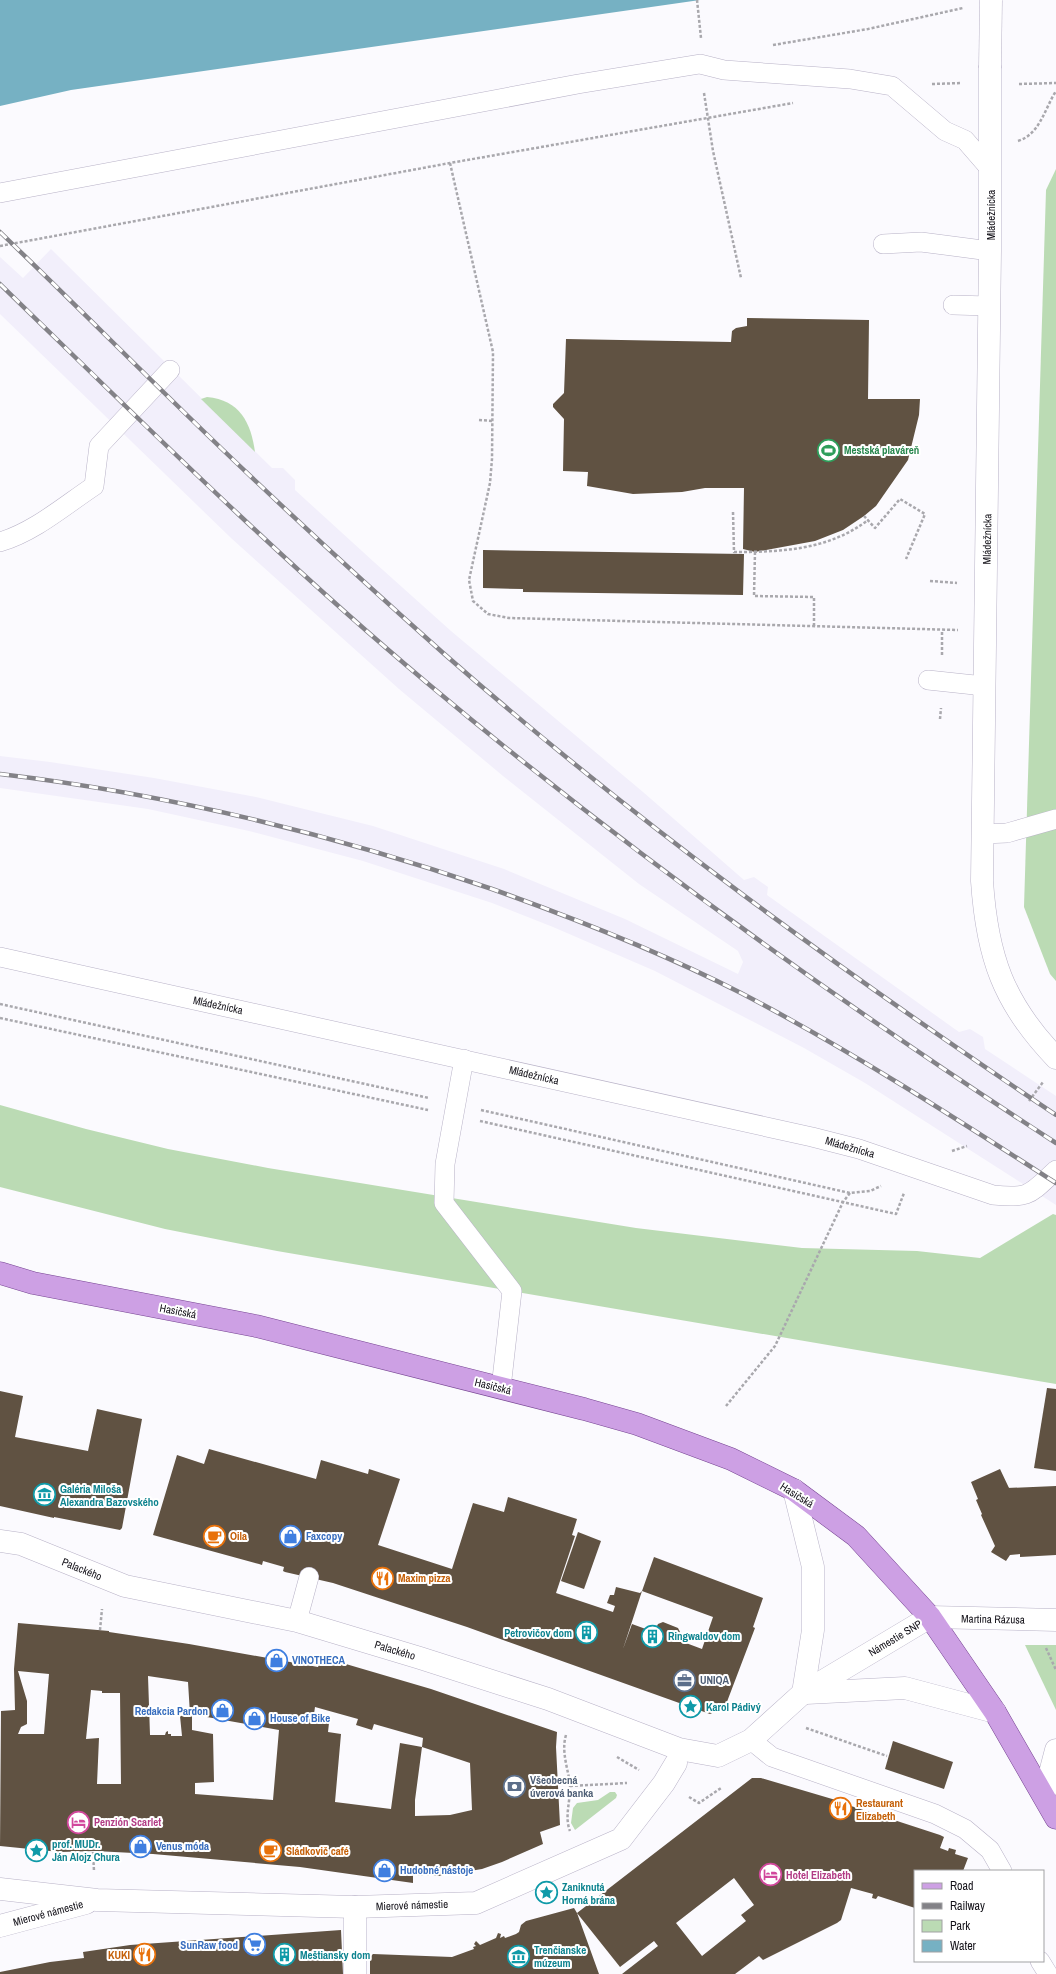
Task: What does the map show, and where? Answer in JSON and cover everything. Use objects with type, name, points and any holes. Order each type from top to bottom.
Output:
[{"type":"main road","name":"Hasičská","points":[[0,1273],[33,1283],[256,1326],[637,1424],[731,1459],[794,1490],[856,1536],[930,1617]]},
{"type":"main road","name":"Námestie SNP","points":[[930,1617],[995,1712],[1056,1818]]},
{"type":"street","name":"Mládežnícka","points":[[992,0],[990,75],[990,306],[984,686],[984,914],[990,946],[1000,980],[1018,1012],[1036,1037],[1056,1058]]},
{"type":"street","points":[[794,1490],[813,1567],[813,1630],[803,1693],[905,1688],[995,1712]]},
{"type":"street","name":"Palackého","points":[[0,1541],[21,1544],[125,1586],[297,1621],[420,1658],[548,1699],[679,1749],[718,1756],[747,1742],[776,1717]]},
{"type":"street","name":"Martina Rázusa","points":[[930,1617],[1056,1620]]},
{"type":"street","name":"Námestie SNP","points":[[776,1717],[803,1693],[930,1617]]},
{"type":"street","points":[[1044,1796],[1056,1750]]},
{"type":"street","name":"Mierové námestie","points":[[0,1889],[97,1900],[355,1907],[476,1903],[621,1839],[664,1783],[676,1763]]},
{"type":"street","name":"Mierové námestie","points":[[0,1926],[97,1900]]},
{"type":"street","points":[[355,1907],[355,1974]]},
{"type":"lane","points":[[0,192],[570,86],[700,64],[724,70],[850,79],[892,86],[945,131],[965,140],[991,170]]},
{"type":"lane","points":[[883,244],[921,242],[990,251]]},
{"type":"lane","points":[[953,305],[990,306]]},
{"type":"lane","points":[[0,542],[10,539],[33,527],[94,486],[99,446],[170,370]]},
{"type":"lane","points":[[928,680],[984,686]]},
{"type":"lane","points":[[983,834],[1007,833],[1056,818]]},
{"type":"lane","name":"Mládežnícka","points":[[0,957],[464,1059],[859,1149],[993,1195],[1012,1197],[1029,1194],[1056,1170]]},
{"type":"lane","points":[[464,1059],[445,1164],[444,1203],[512,1291],[501,1388]]},
{"type":"lane","points":[[297,1621],[309,1577]]},
{"type":"lane","points":[[747,1742],[772,1757],[935,1814],[965,1829],[990,1850],[1001,1870]]},
{"type":"lane","points":[[1041,1962],[1048,1974]]},
{"type":"path","points":[[697,0],[701,41],[700,64]]},
{"type":"path","points":[[768,46],[868,29],[966,7]]},
{"type":"path","points":[[925,84],[967,83]]},
{"type":"path","points":[[1017,84],[1056,83]]},
{"type":"path","points":[[1017,141],[1028,138],[1034,133],[1056,91]]},
{"type":"path","points":[[0,246],[450,163],[800,102]]},
{"type":"path","points":[[708,118],[741,278]]},
{"type":"path","points":[[450,163],[493,352],[493,421],[490,484],[469,580],[473,601],[488,614],[517,618],[964,630]]},
{"type":"path","points":[[479,420],[493,421]]},
{"type":"path","points":[[864,516],[875,528],[900,499],[925,514],[906,559]]},
{"type":"path","points":[[733,512],[734,552],[795,550],[818,544],[856,528],[868,520]]},
{"type":"path","points":[[755,552],[754,596],[814,597],[814,626]]},
{"type":"path","points":[[930,581],[958,583]]},
{"type":"path","points":[[942,630],[942,658]]},
{"type":"path","points":[[940,719],[941,707]]},
{"type":"path","points":[[1030,1101],[1045,1080]]},
{"type":"path","points":[[726,1406],[775,1346],[842,1202],[850,1193]]},
{"type":"path","points":[[100,1630],[102,1609]]},
{"type":"path","points":[[1045,1645],[1056,1670]]},
{"type":"path","points":[[831,1737],[887,1756]]},
{"type":"path","points":[[563,1743],[570,1786],[567,1823]]},
{"type":"path","points":[[570,1786],[626,1783]]},
{"type":"shaded area","points":[[51,249],[272,468],[283,468],[295,480],[295,490],[374,562],[451,631],[643,792],[744,880],[754,877],[768,887],[767,895],[959,1032],[970,1029],[983,1037],[985,1049],[1056,1096],[1056,1205],[865,1083],[804,1048],[655,971],[553,927],[492,903],[363,861],[249,831],[148,809],[0,788],[0,756],[154,778],[256,797],[373,826],[504,869],[625,919],[738,974],[743,962],[738,951],[639,884],[503,776],[399,689],[231,538],[0,314],[0,257],[23,278]]},
{"type":"green space","points":[[1056,169],[1056,981],[1050,974],[1024,907],[1046,190]]},
{"type":"green space","points":[[207,397],[218,399],[236,408],[247,423],[255,452],[201,399]]},
{"type":"green space","points":[[0,1105],[86,1129],[168,1149],[268,1168],[636,1228],[802,1248],[917,1251],[980,1258],[1053,1214],[1056,1215],[1056,1384],[277,1251],[165,1229],[0,1187]]},
{"type":"green space","points":[[1025,1645],[1056,1645],[1056,1710]]},
{"type":"green space","points":[[610,1792],[615,1792],[617,1795],[616,1798],[575,1830],[571,1823],[573,1808],[577,1803],[598,1800]]},
{"type":"water","points":[[0,0],[700,0],[71,90],[0,106]]},
{"type":"building","points":[[747,318],[869,320],[868,399],[920,399],[919,415],[908,460],[876,506],[864,516],[843,530],[815,541],[755,552],[743,549],[744,488],[705,488],[682,492],[633,494],[587,486],[588,472],[563,471],[564,419],[553,407],[553,404],[564,393],[566,339],[731,342],[732,331],[736,328],[747,326]]},
{"type":"building","points":[[483,550],[744,554],[743,595],[523,592],[523,589],[483,588]]},
{"type":"building","points":[[1047,1388],[1056,1389],[1056,1471],[1034,1468]]},
{"type":"building","points":[[0,1391],[23,1396],[15,1437],[88,1451],[97,1409],[142,1419],[122,1528],[120,1530],[0,1506]]},
{"type":"building","points":[[209,1449],[316,1479],[321,1460],[368,1474],[369,1469],[400,1479],[378,1545],[452,1569],[473,1503],[504,1512],[508,1497],[577,1519],[572,1535],[575,1536],[556,1593],[613,1612],[615,1606],[607,1603],[610,1595],[614,1595],[616,1587],[640,1593],[654,1557],[763,1598],[753,1627],[755,1628],[725,1707],[710,1714],[467,1627],[333,1583],[285,1572],[283,1571],[284,1567],[263,1561],[262,1565],[153,1535],[177,1455],[204,1464]],"holes":[[[642,1591],[713,1617],[702,1649],[678,1640],[680,1632],[678,1628],[663,1622],[658,1624],[654,1632],[632,1624],[623,1649]]]},
{"type":"building","points":[[1000,1469],[1009,1488],[1056,1486],[1056,1555],[1020,1557],[1020,1554],[1010,1555],[1006,1561],[991,1552],[995,1546],[981,1515],[982,1514],[976,1500],[978,1499],[971,1482]]},
{"type":"building","points":[[578,1532],[601,1541],[584,1589],[561,1581]]},
{"type":"building","points":[[18,1623],[109,1631],[318,1667],[322,1657],[431,1689],[557,1732],[556,1747],[560,1825],[540,1832],[543,1844],[502,1862],[482,1869],[439,1876],[413,1875],[413,1883],[300,1867],[153,1854],[95,1851],[60,1852],[0,1846],[1,1711],[15,1710],[14,1669]],"holes":[[[18,1671],[49,1674],[44,1734],[18,1734],[21,1727],[27,1724],[27,1701]],[[148,1676],[188,1682],[190,1714],[279,1730],[273,1800],[195,1794],[195,1783],[214,1782],[213,1734],[192,1730],[192,1715],[180,1716],[182,1736],[171,1736],[171,1734],[168,1734],[168,1731],[165,1735],[150,1735]],[[91,1690],[102,1691],[102,1693],[120,1693],[121,1784],[97,1784],[99,1738],[86,1739]],[[315,1707],[358,1719],[356,1725],[372,1730],[374,1724],[423,1738],[422,1747],[400,1743],[391,1809],[335,1802],[341,1734],[328,1732],[329,1723],[313,1721]],[[422,1747],[470,1763],[472,1810],[450,1815],[415,1816],[415,1800]]]},
{"type":"building","points":[[893,1741],[953,1762],[944,1789],[885,1769]]},
{"type":"building","name":"Hotel Elizabeth","points":[[752,1778],[761,1778],[849,1803],[848,1805],[940,1835],[944,1837],[940,1848],[948,1851],[949,1848],[956,1850],[955,1854],[968,1858],[963,1870],[914,1870],[914,1908],[878,1896],[876,1899],[872,1898],[873,1894],[851,1888],[841,1920],[837,1923],[763,1960],[759,1956],[735,1974],[622,1974],[658,1946],[654,1941],[620,1967],[577,1913]],"holes":[[[734,1878],[754,1905],[741,1915],[746,1921],[702,1956],[676,1923]]]},
{"type":"building","points":[[574,1908],[599,1974],[370,1974],[370,1957],[373,1954],[452,1957],[474,1949],[473,1947],[476,1946],[474,1944],[476,1941],[480,1945],[496,1938],[498,1933],[501,1934],[500,1938],[504,1936],[505,1938],[519,1932],[521,1925],[526,1921]]},
{"type":"building","points":[[341,1930],[343,1974],[0,1974],[0,1972],[50,1962],[84,1958],[83,1952],[130,1945]]},
{"type":"railway","points":[[0,232],[277,501],[414,627],[515,715],[589,776],[742,894],[897,1006],[1056,1115]]},
{"type":"railway","points":[[0,284],[262,537],[371,635],[502,744],[655,864],[813,979],[893,1035],[1056,1143]]},
{"type":"railway","points":[[0,774],[63,782],[249,818],[432,869],[492,889],[587,924],[711,978],[822,1037],[900,1084],[1056,1183]]},
{"type":"place","name":"Mestská plaváreň","points":[[828,450]]},
{"type":"place","name":"Galéria Miloša Alexandra Bazovského","points":[[45,1495]]},
{"type":"place","name":"Oila","points":[[214,1536]]},
{"type":"place","name":"Faxcopy","points":[[290,1536]]},
{"type":"place","name":"Maxim pizza","points":[[383,1578]]},
{"type":"place","name":"Petrovičov dom","points":[[587,1633]]},
{"type":"place","name":"Ringwaldov dom","points":[[653,1636]]},
{"type":"place","name":"VINOTHECA","points":[[276,1660]]},
{"type":"place","name":"UNIQA","points":[[685,1680]]},
{"type":"place","name":"Karol Pádivý","points":[[690,1707]]},
{"type":"place","name":"Redakcia Pardon","points":[[223,1711]]},
{"type":"place","name":"House of Bike","points":[[255,1718]]},
{"type":"place","name":"Všeobecná úverová banka","points":[[515,1786]]},
{"type":"place","name":"Restaurant Elizabeth","points":[[840,1809]]},
{"type":"place","name":"Penzión Scarlet","points":[[78,1822]]},
{"type":"place","name":"Venus móda","points":[[141,1846]]},
{"type":"place","name":"prof. MUDr. Ján Alojz Chura","points":[[36,1850]]},
{"type":"place","name":"Sládkovič café","points":[[270,1851]]},
{"type":"place","name":"Hudobné nástoje","points":[[385,1870]]},
{"type":"place","name":"Hotel Elizabeth","points":[[770,1875]]},
{"type":"place","name":"Zaniknutá Horná brána","points":[[547,1893]]},
{"type":"place","name":"SunRaw food","points":[[254,1945]]},
{"type":"place","name":"KUKI","points":[[145,1955]]},
{"type":"place","name":"Meštiansky dom","points":[[284,1955]]},
{"type":"place","name":"Trenčianske múzeum","points":[[518,1956]]}]
